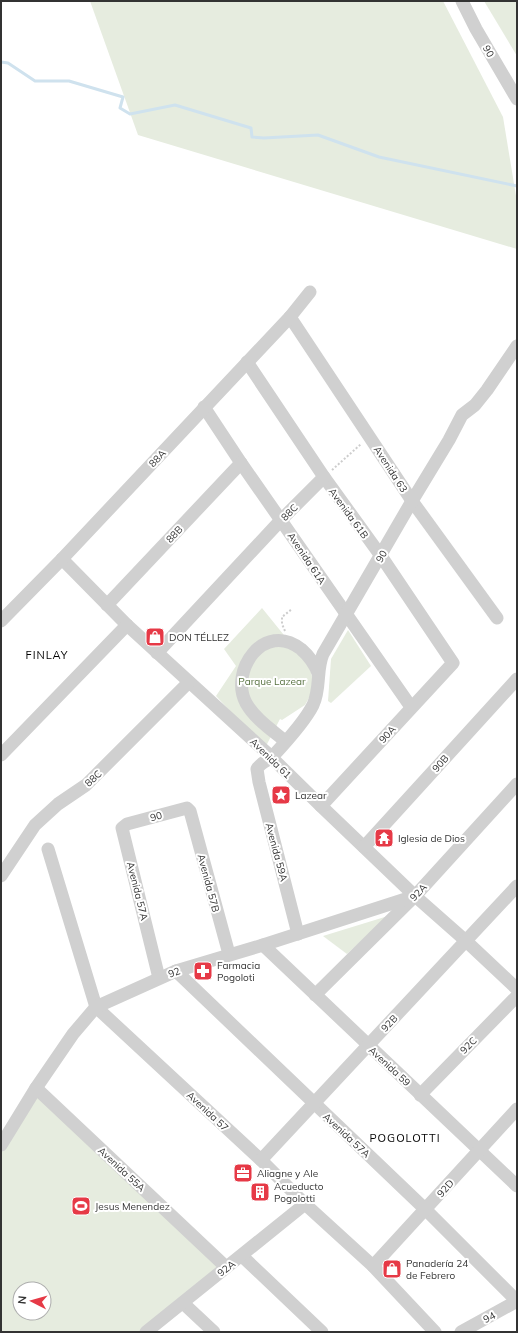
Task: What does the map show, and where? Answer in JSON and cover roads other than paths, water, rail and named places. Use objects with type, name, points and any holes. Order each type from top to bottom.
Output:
[{"type":"street","name":"90","points":[[462,1],[476,29],[517,99]]},
{"type":"street","name":"88A","points":[[1,621],[62,559],[290,317],[310,292]]},
{"type":"street","name":"Avenida 63","points":[[290,317],[412,501],[497,618]]},
{"type":"street","name":"90","points":[[257,769],[272,757],[313,704],[319,683],[319,662],[323,654],[449,440],[462,415],[474,405],[487,390],[517,346]]},
{"type":"street","name":"Avenida 61B","points":[[247,362],[324,477],[381,556],[453,663]]},
{"type":"street","name":"Avenida 61A","points":[[204,407],[241,463],[411,707]]},
{"type":"street","name":"88B","points":[[107,605],[241,463]]},
{"type":"street","name":"88C","points":[[157,653],[281,520],[324,477]]},
{"type":"street","name":"Avenida 61","points":[[62,559],[127,625],[272,757],[415,896],[517,989]]},
{"type":"street","points":[[1,755],[127,625]]},
{"type":"street","points":[[285,741],[251,710],[244,698],[242,683],[246,665],[261,646],[273,640],[288,641],[294,643],[311,658],[318,673]]},
{"type":"street","name":"90A","points":[[321,806],[453,663]]},
{"type":"street","name":"90B","points":[[364,847],[517,679]]},
{"type":"street","name":"88C","points":[[1,876],[34,825],[58,804],[86,785],[189,682]]},
{"type":"street","name":"Avenida 59A","points":[[257,769],[298,934]]},
{"type":"street","name":"92A","points":[[315,995],[415,896],[517,784]]},
{"type":"street","name":"90","points":[[122,828],[127,824],[187,808],[190,811]]},
{"type":"street","name":"Avenida 57B","points":[[190,811],[229,954]]},
{"type":"street","name":"Avenida 57A","points":[[122,828],[159,978]]},
{"type":"street","points":[[48,849],[96,1007]]},
{"type":"street","name":"92B","points":[[261,1160],[517,886]]},
{"type":"street","name":"92","points":[[1,1145],[7,1128],[73,1034],[96,1007],[176,971],[263,945],[415,896]]},
{"type":"street","name":"Avenida 59","points":[[263,945],[517,1186]]},
{"type":"street","name":"Avenida 57A","points":[[176,971],[425,1209],[517,1301]]},
{"type":"street","name":"92C","points":[[420,1095],[517,996]]},
{"type":"street","name":"Avenida 57","points":[[96,1007],[373,1266],[435,1332]]},
{"type":"street","name":"Avenida 55A","points":[[36,1088],[226,1267]]},
{"type":"street","name":"92D","points":[[373,1266],[517,1109]]},
{"type":"street","name":"92A","points":[[146,1332],[305,1204]]},
{"type":"street","points":[[242,1256],[322,1332]]},
{"type":"street","name":"94","points":[[461,1332],[517,1301]]},
{"type":"street","points":[[183,1303],[214,1332]]},
{"type":"waterway","points":[[1,62],[8,63],[35,81],[69,81],[123,97],[120,108],[130,114],[175,105],[251,128],[252,137],[264,138],[318,135],[379,157],[517,186]]},
{"type":"place","name":"DON TÉLLEZ","points":[[155,637]]},
{"type":"place","name":"Lazear","points":[[281,795]]},
{"type":"place","name":"Iglesia de Dios","points":[[384,838]]},
{"type":"place","name":"Farmacia Pogoloti","points":[[203,971]]},
{"type":"place","name":"Aliagne y Ale","points":[[243,1173]]},
{"type":"place","name":"Acueducto Pogolotti","points":[[260,1192]]},
{"type":"place","name":"Jesus Menendez","points":[[81,1206]]},
{"type":"place","name":"Panadería 24 de Febrero","points":[[392,1269]]},
{"type":"district","name":"FINLAY","points":[[47,655]]},
{"type":"district","name":"POGOLOTTI","points":[[405,1138]]},
{"type":"park label","name":"Parque Lazear","points":[[272,681]]}]
